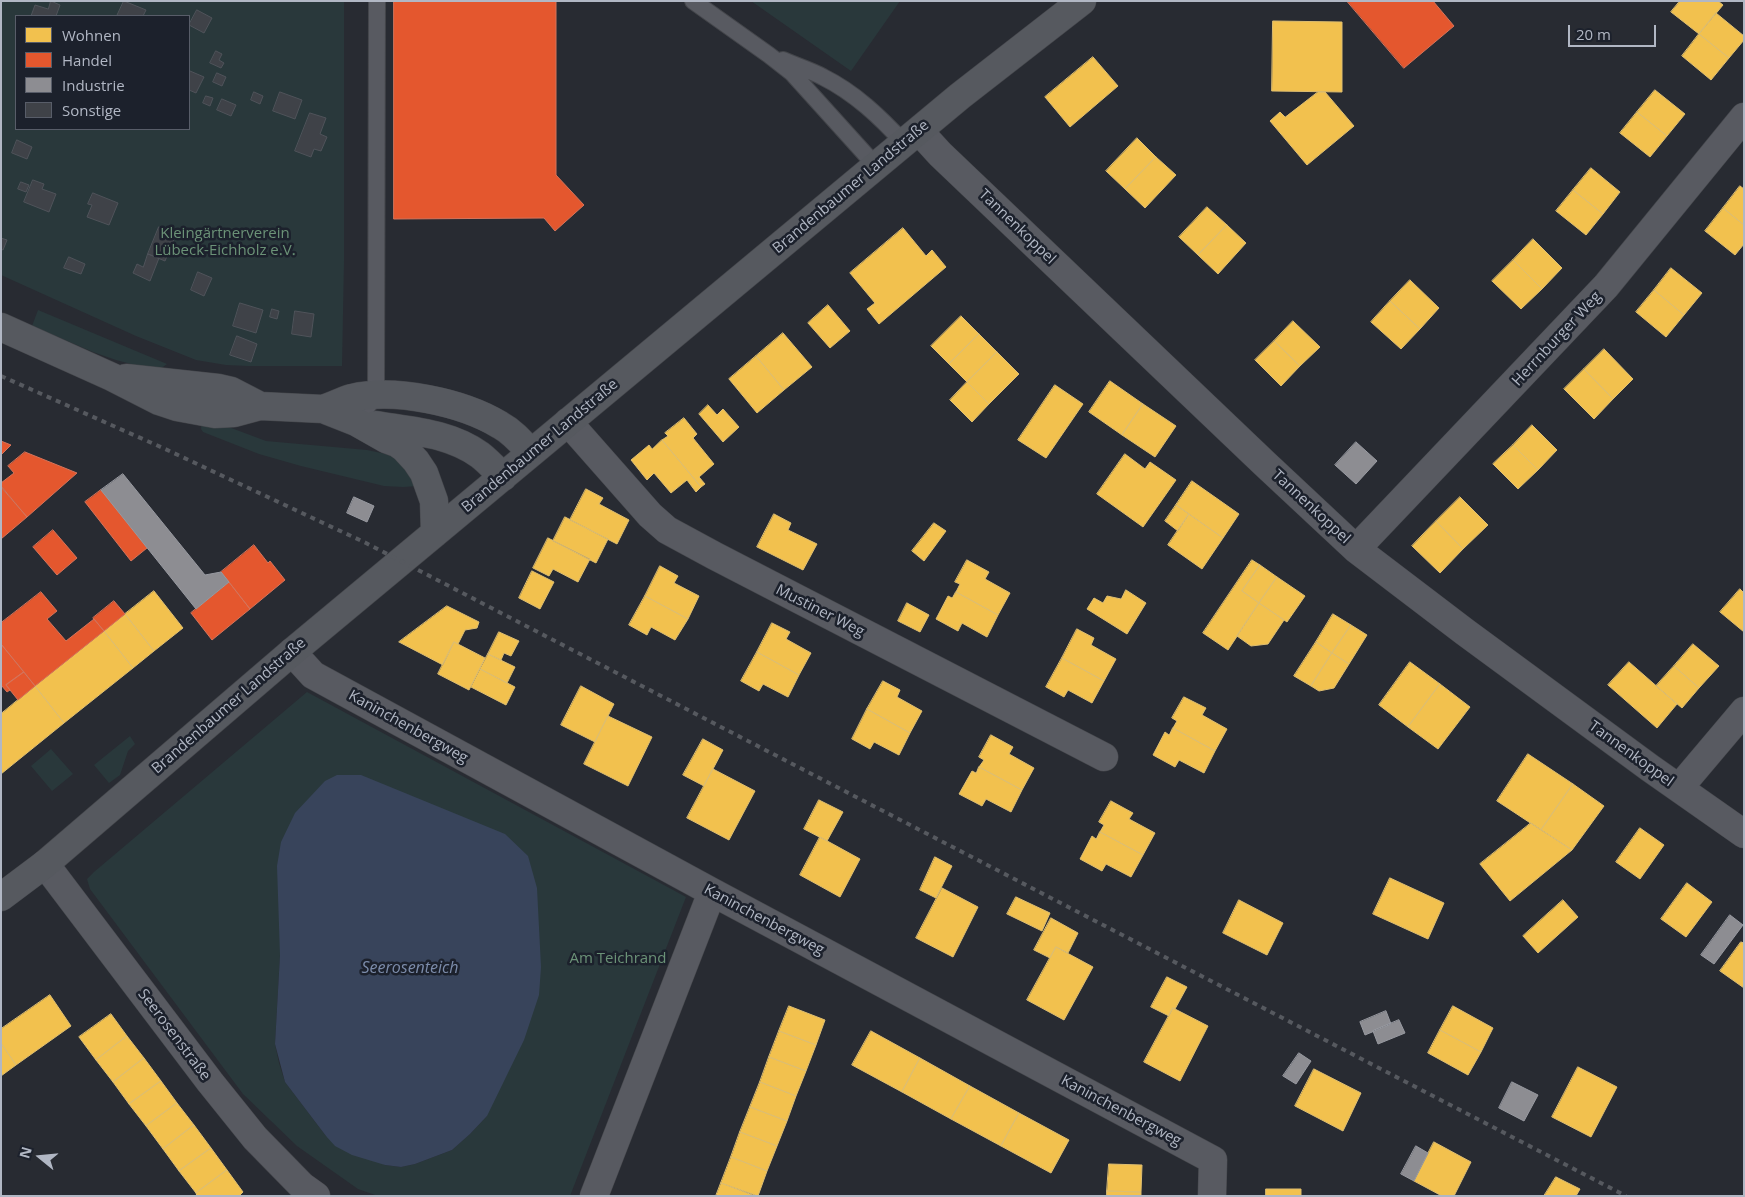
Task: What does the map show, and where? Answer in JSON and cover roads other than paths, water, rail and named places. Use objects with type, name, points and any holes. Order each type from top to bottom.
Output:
[{"type":"main road","name":"Brandenbaumer Landstraße","points":[[1,897],[45,864],[292,652],[960,96],[1082,1]]},
{"type":"main road","points":[[1,327],[112,377],[218,388],[260,406],[323,409],[356,422],[397,443],[416,461],[424,473],[434,501],[435,533]]},
{"type":"main road","points":[[323,409],[351,398],[376,395],[402,396],[439,402],[477,413],[501,425],[516,436],[531,453]]},
{"type":"main road","points":[[356,422],[431,434],[456,442],[480,455],[503,477]]},
{"type":"street","name":"Herrnburger Weg","points":[[1356,548],[1606,286],[1744,117]]},
{"type":"street","name":"Tannenkoppel","points":[[911,137],[940,154],[1264,463],[1356,548],[1465,632],[1744,834]]},
{"type":"street","name":"Mustiner Weg","points":[[568,422],[650,515],[667,530],[1104,757]]},
{"type":"street","name":"Kaninchenbergweg","points":[[292,652],[313,675],[712,892],[1214,1160],[1212,1196]]},
{"type":"street","points":[[1679,788],[1744,711]]},
{"type":"street","name":"Seerosenstraße","points":[[45,864],[210,1082],[255,1138],[302,1186],[316,1196]]},
{"type":"street","points":[[594,1196],[712,892]]},
{"type":"lane","points":[[356,422],[376,395],[377,1]]},
{"type":"lane","points":[[693,1],[792,73],[876,166]]},
{"type":"lane","points":[[769,55],[822,76],[911,137]]},
{"type":"water","name":"Seerosenteich","points":[[337,775],[361,775],[505,834],[528,856],[537,888],[541,967],[539,995],[524,1040],[487,1116],[452,1150],[415,1164],[401,1167],[385,1165],[352,1155],[335,1146],[285,1082],[275,1044],[280,955],[277,866],[281,842],[295,813],[325,781]]},
{"type":"railway","points":[[1,376],[163,448],[366,543],[1626,1196]]},
{"type":"park label","name":"Kleingärtnerverein Lübeck-Eichholz e.V.","points":[[225,242]]},
{"type":"park label","name":"Am Teichrand","points":[[618,959]]}]
